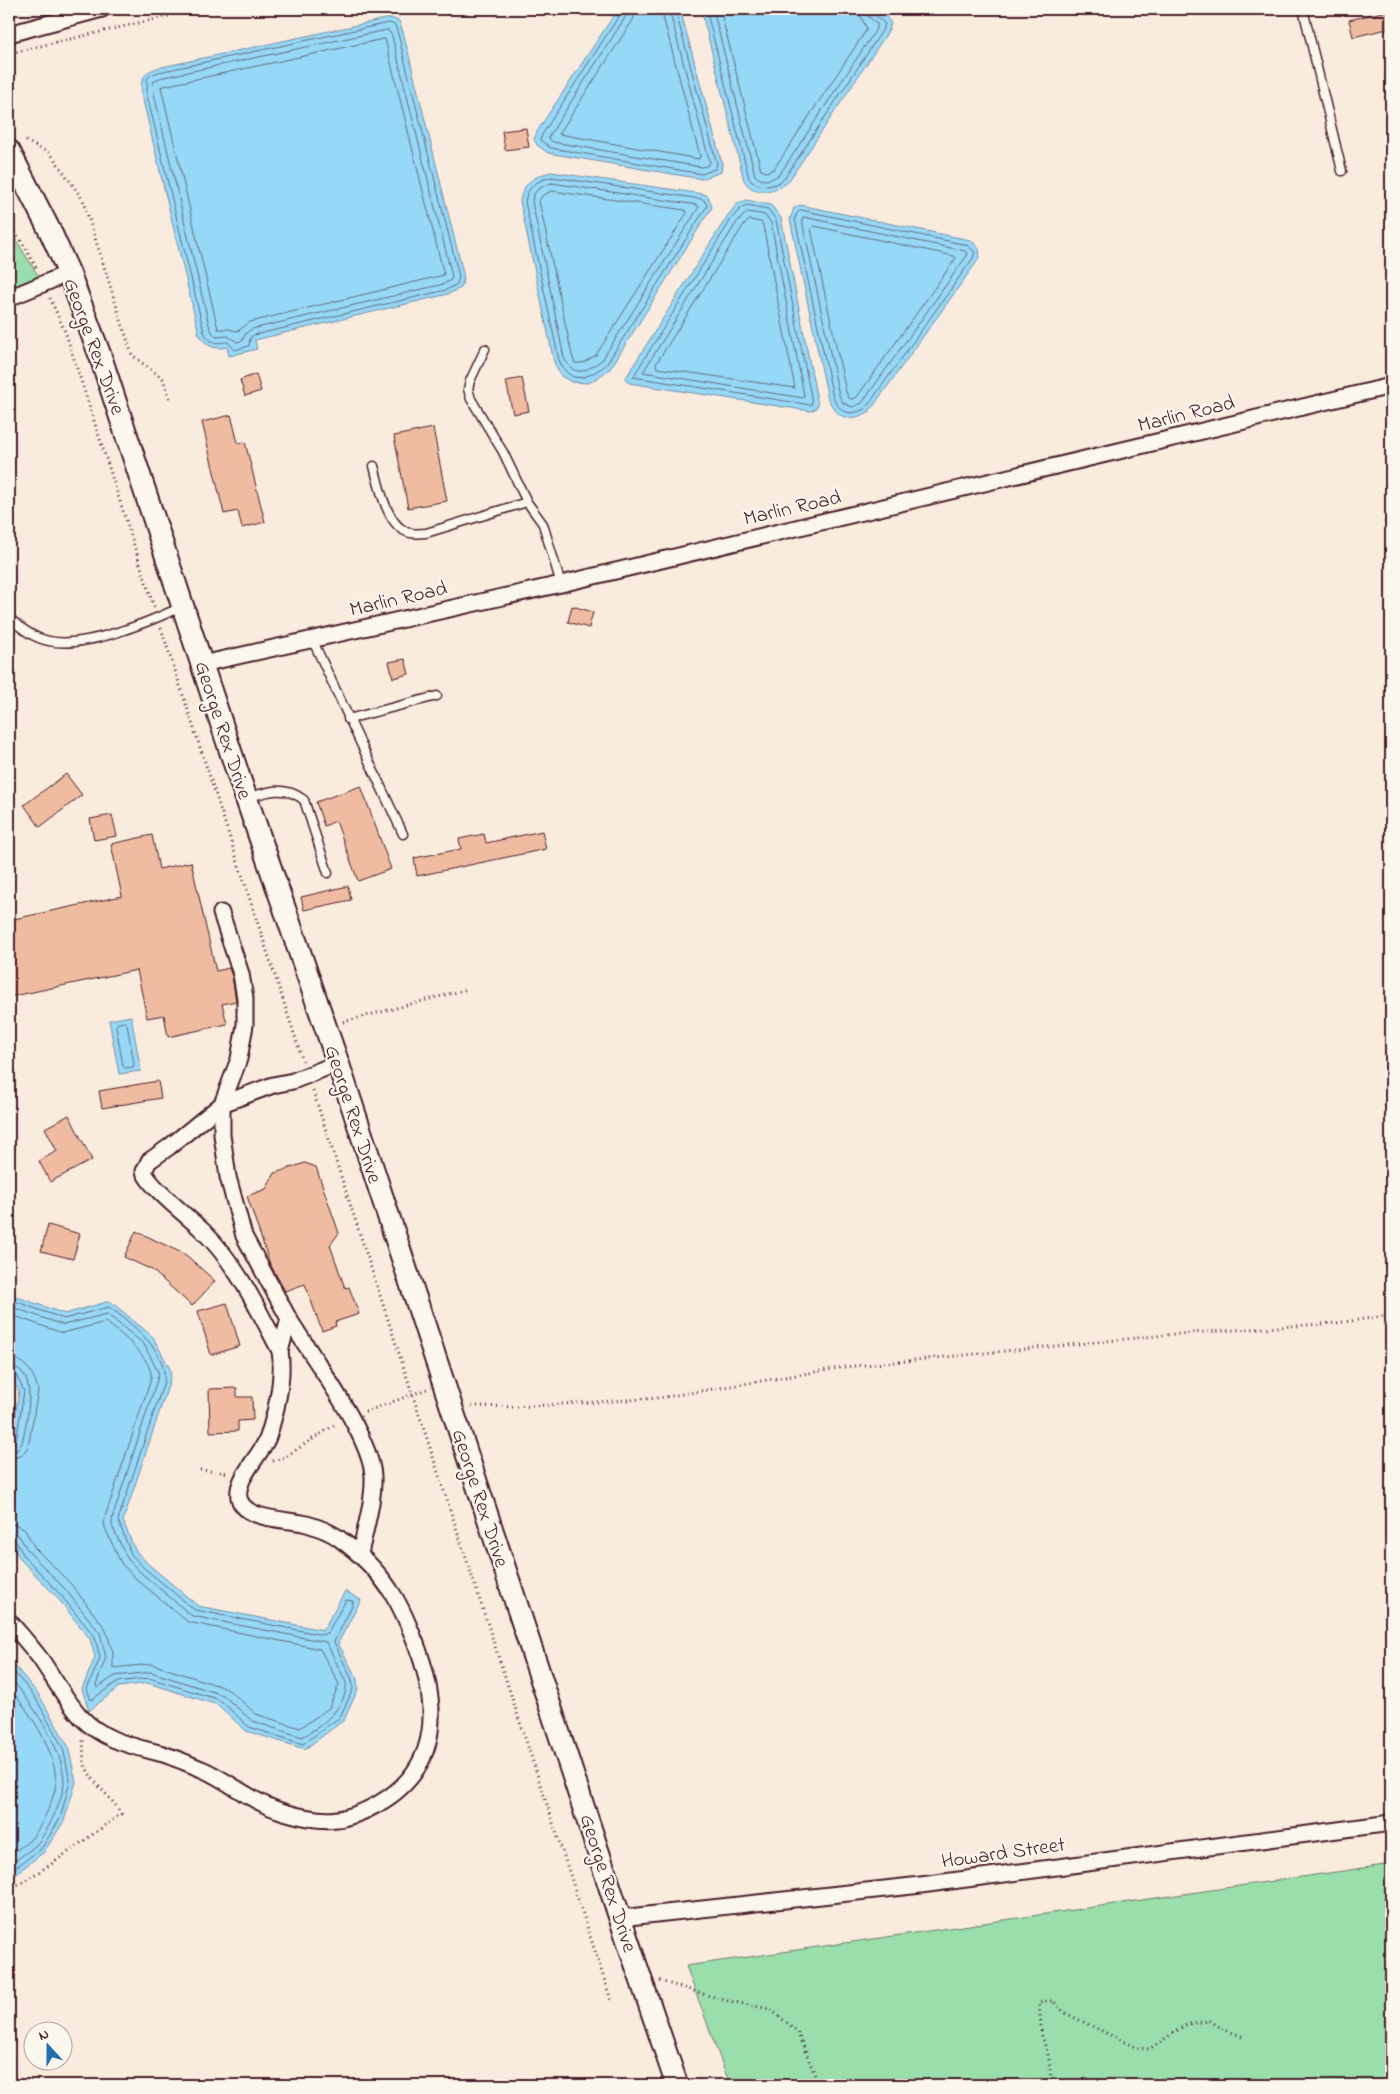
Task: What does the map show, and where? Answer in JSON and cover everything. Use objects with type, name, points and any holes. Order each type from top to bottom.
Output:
[{"type":"street","points":[[9,34],[102,9]]},
{"type":"street","name":"George Rex Drive","points":[[13,145],[69,273],[101,358],[246,799],[338,1063],[620,1918],[677,2085]]},
{"type":"street","points":[[9,298],[69,273]]},
{"type":"street","name":"Marlin Road","points":[[202,664],[561,584],[1391,386]]},
{"type":"street","points":[[222,913],[241,974],[245,998],[245,1024],[239,1059],[222,1104],[222,1135],[228,1177],[244,1236],[289,1319],[350,1417],[366,1450],[373,1475],[370,1507],[360,1554]]},
{"type":"street","points":[[9,1621],[39,1657],[80,1716],[104,1736],[121,1744],[188,1763],[210,1773],[276,1810],[301,1817],[328,1821],[360,1814],[392,1796],[416,1770],[429,1745],[432,1717],[425,1668],[407,1623],[391,1590],[360,1554],[336,1536],[314,1527],[267,1517],[244,1507],[239,1494],[241,1482],[263,1448],[272,1421],[283,1368],[280,1351],[229,1261],[205,1232],[156,1187],[144,1171],[149,1161],[222,1104],[273,1085],[293,1081],[338,1063]]},
{"type":"street","points":[[280,1351],[289,1319]]},
{"type":"street","name":"Howard Street","points":[[620,1918],[920,1884],[1391,1822]]},
{"type":"lane","points":[[1303,9],[1342,171]]},
{"type":"lane","points":[[485,349],[470,381],[468,389],[471,399],[503,452],[527,502],[543,524],[561,584]]},
{"type":"lane","points":[[374,466],[388,512],[402,528],[410,533],[426,533],[527,502]]},
{"type":"lane","points":[[9,618],[30,634],[49,641],[75,642],[158,618],[183,606]]},
{"type":"lane","points":[[312,639],[403,834]]},
{"type":"lane","points":[[348,719],[437,696]]},
{"type":"lane","points":[[246,799],[278,789],[295,794],[304,800],[328,873]]},
{"type":"path","points":[[9,58],[15,52],[198,9]]},
{"type":"path","points":[[13,145],[25,141],[51,154],[83,200],[132,355],[163,379],[170,400]]},
{"type":"path","points":[[9,224],[24,247],[43,283],[66,334],[612,2003]]},
{"type":"path","points":[[325,1027],[468,989]]},
{"type":"path","points":[[451,1406],[516,1407],[659,1398],[845,1367],[1157,1336],[1337,1323],[1391,1315]]},
{"type":"path","points":[[200,1470],[229,1473],[247,1471],[285,1457],[320,1433],[350,1417],[444,1382]]},
{"type":"path","points":[[9,1890],[50,1865],[121,1814],[116,1804],[94,1780],[84,1761],[80,1716]]},
{"type":"path","points":[[640,1977],[670,1982],[724,2000],[770,2009],[797,2031],[819,2085]]},
{"type":"path","points":[[1051,2085],[1049,2058],[1039,2018],[1039,2003],[1045,2001],[1053,2001],[1065,2013],[1137,2048],[1149,2049],[1187,2024],[1210,2021],[1224,2030],[1244,2038]]},
{"type":"green space","points":[[9,229],[43,283],[9,294]]},
{"type":"green space","points":[[1391,1864],[1391,2085],[730,2085],[686,1966]]},
{"type":"water","points":[[618,9],[680,9],[722,164],[721,172],[702,179],[548,153],[537,145],[534,139],[538,130]]},
{"type":"water","points":[[701,9],[866,9],[881,13],[891,24],[887,33],[788,182],[777,188],[758,191],[753,189],[744,180]]},
{"type":"water","points":[[390,18],[399,21],[403,32],[464,277],[461,288],[448,294],[255,340],[257,349],[229,356],[227,347],[218,348],[210,346],[204,342],[199,334],[142,96],[141,86],[143,78],[148,72],[157,68]]},
{"type":"water","points":[[551,172],[703,194],[708,196],[712,207],[610,369],[589,383],[571,382],[561,376],[554,362],[520,201],[524,189],[530,181]]},
{"type":"water","points":[[746,200],[771,205],[781,218],[818,405],[810,411],[629,383],[625,379],[728,215],[737,204]]},
{"type":"water","points":[[800,205],[970,240],[977,246],[979,251],[978,260],[869,412],[855,417],[850,418],[840,415],[828,399],[790,219],[794,208]]},
{"type":"water","points":[[131,1016],[141,1071],[119,1074],[109,1020]]},
{"type":"water","points":[[9,1294],[65,1314],[110,1301],[153,1337],[171,1371],[169,1383],[123,1521],[135,1550],[148,1564],[198,1606],[323,1630],[345,1591],[361,1600],[338,1643],[357,1679],[358,1689],[344,1720],[305,1749],[246,1731],[218,1705],[148,1683],[119,1687],[89,1711],[82,1689],[95,1657],[90,1639],[56,1596],[20,1559],[9,1539],[9,1455],[19,1391],[9,1375]]},
{"type":"water","points":[[9,1659],[39,1695],[68,1746],[76,1782],[64,1821],[44,1852],[9,1879]]},
{"type":"building","points":[[1391,10],[1391,28],[1353,37],[1349,20]]},
{"type":"building","points":[[526,128],[529,147],[505,150],[502,131]]},
{"type":"building","points":[[256,374],[261,391],[245,396],[240,380]]},
{"type":"building","points":[[522,378],[529,411],[513,414],[506,381]]},
{"type":"building","points":[[231,415],[238,443],[245,442],[265,522],[242,528],[238,511],[224,514],[202,422]]},
{"type":"building","points":[[433,428],[447,501],[408,508],[394,436]]},
{"type":"building","points":[[572,606],[593,612],[589,628],[568,622]]},
{"type":"building","points":[[405,659],[409,674],[393,678],[389,662]]},
{"type":"building","points":[[66,774],[82,795],[40,827],[24,805]]},
{"type":"building","points":[[361,786],[391,869],[358,881],[336,821],[324,826],[316,802]]},
{"type":"building","points":[[112,815],[117,836],[94,840],[90,819]]},
{"type":"building","points":[[542,831],[546,849],[417,876],[414,858],[461,849],[459,839],[484,834],[486,843]]},
{"type":"building","points":[[152,835],[159,869],[191,862],[216,971],[229,968],[232,976],[236,1001],[222,1004],[227,1024],[168,1037],[164,1015],[147,1018],[137,970],[9,997],[9,920],[122,896],[111,844]]},
{"type":"building","points":[[348,886],[351,900],[304,910],[301,897]]},
{"type":"building","points":[[158,1081],[161,1098],[102,1108],[99,1091]]},
{"type":"building","points":[[69,1115],[92,1160],[50,1182],[39,1161],[57,1151],[45,1128]]},
{"type":"building","points":[[305,1163],[316,1167],[339,1233],[330,1245],[345,1288],[349,1287],[359,1314],[335,1322],[336,1326],[322,1331],[305,1284],[285,1291],[270,1264],[247,1196],[266,1189],[275,1173]]},
{"type":"building","points":[[48,1225],[80,1234],[73,1259],[41,1251]]},
{"type":"building","points":[[136,1231],[186,1255],[215,1281],[192,1306],[152,1270],[124,1257]]},
{"type":"building","points":[[227,1303],[240,1346],[211,1355],[198,1311]]},
{"type":"building","points":[[237,1388],[237,1397],[252,1397],[253,1420],[238,1421],[238,1431],[210,1432],[209,1389]]}]
